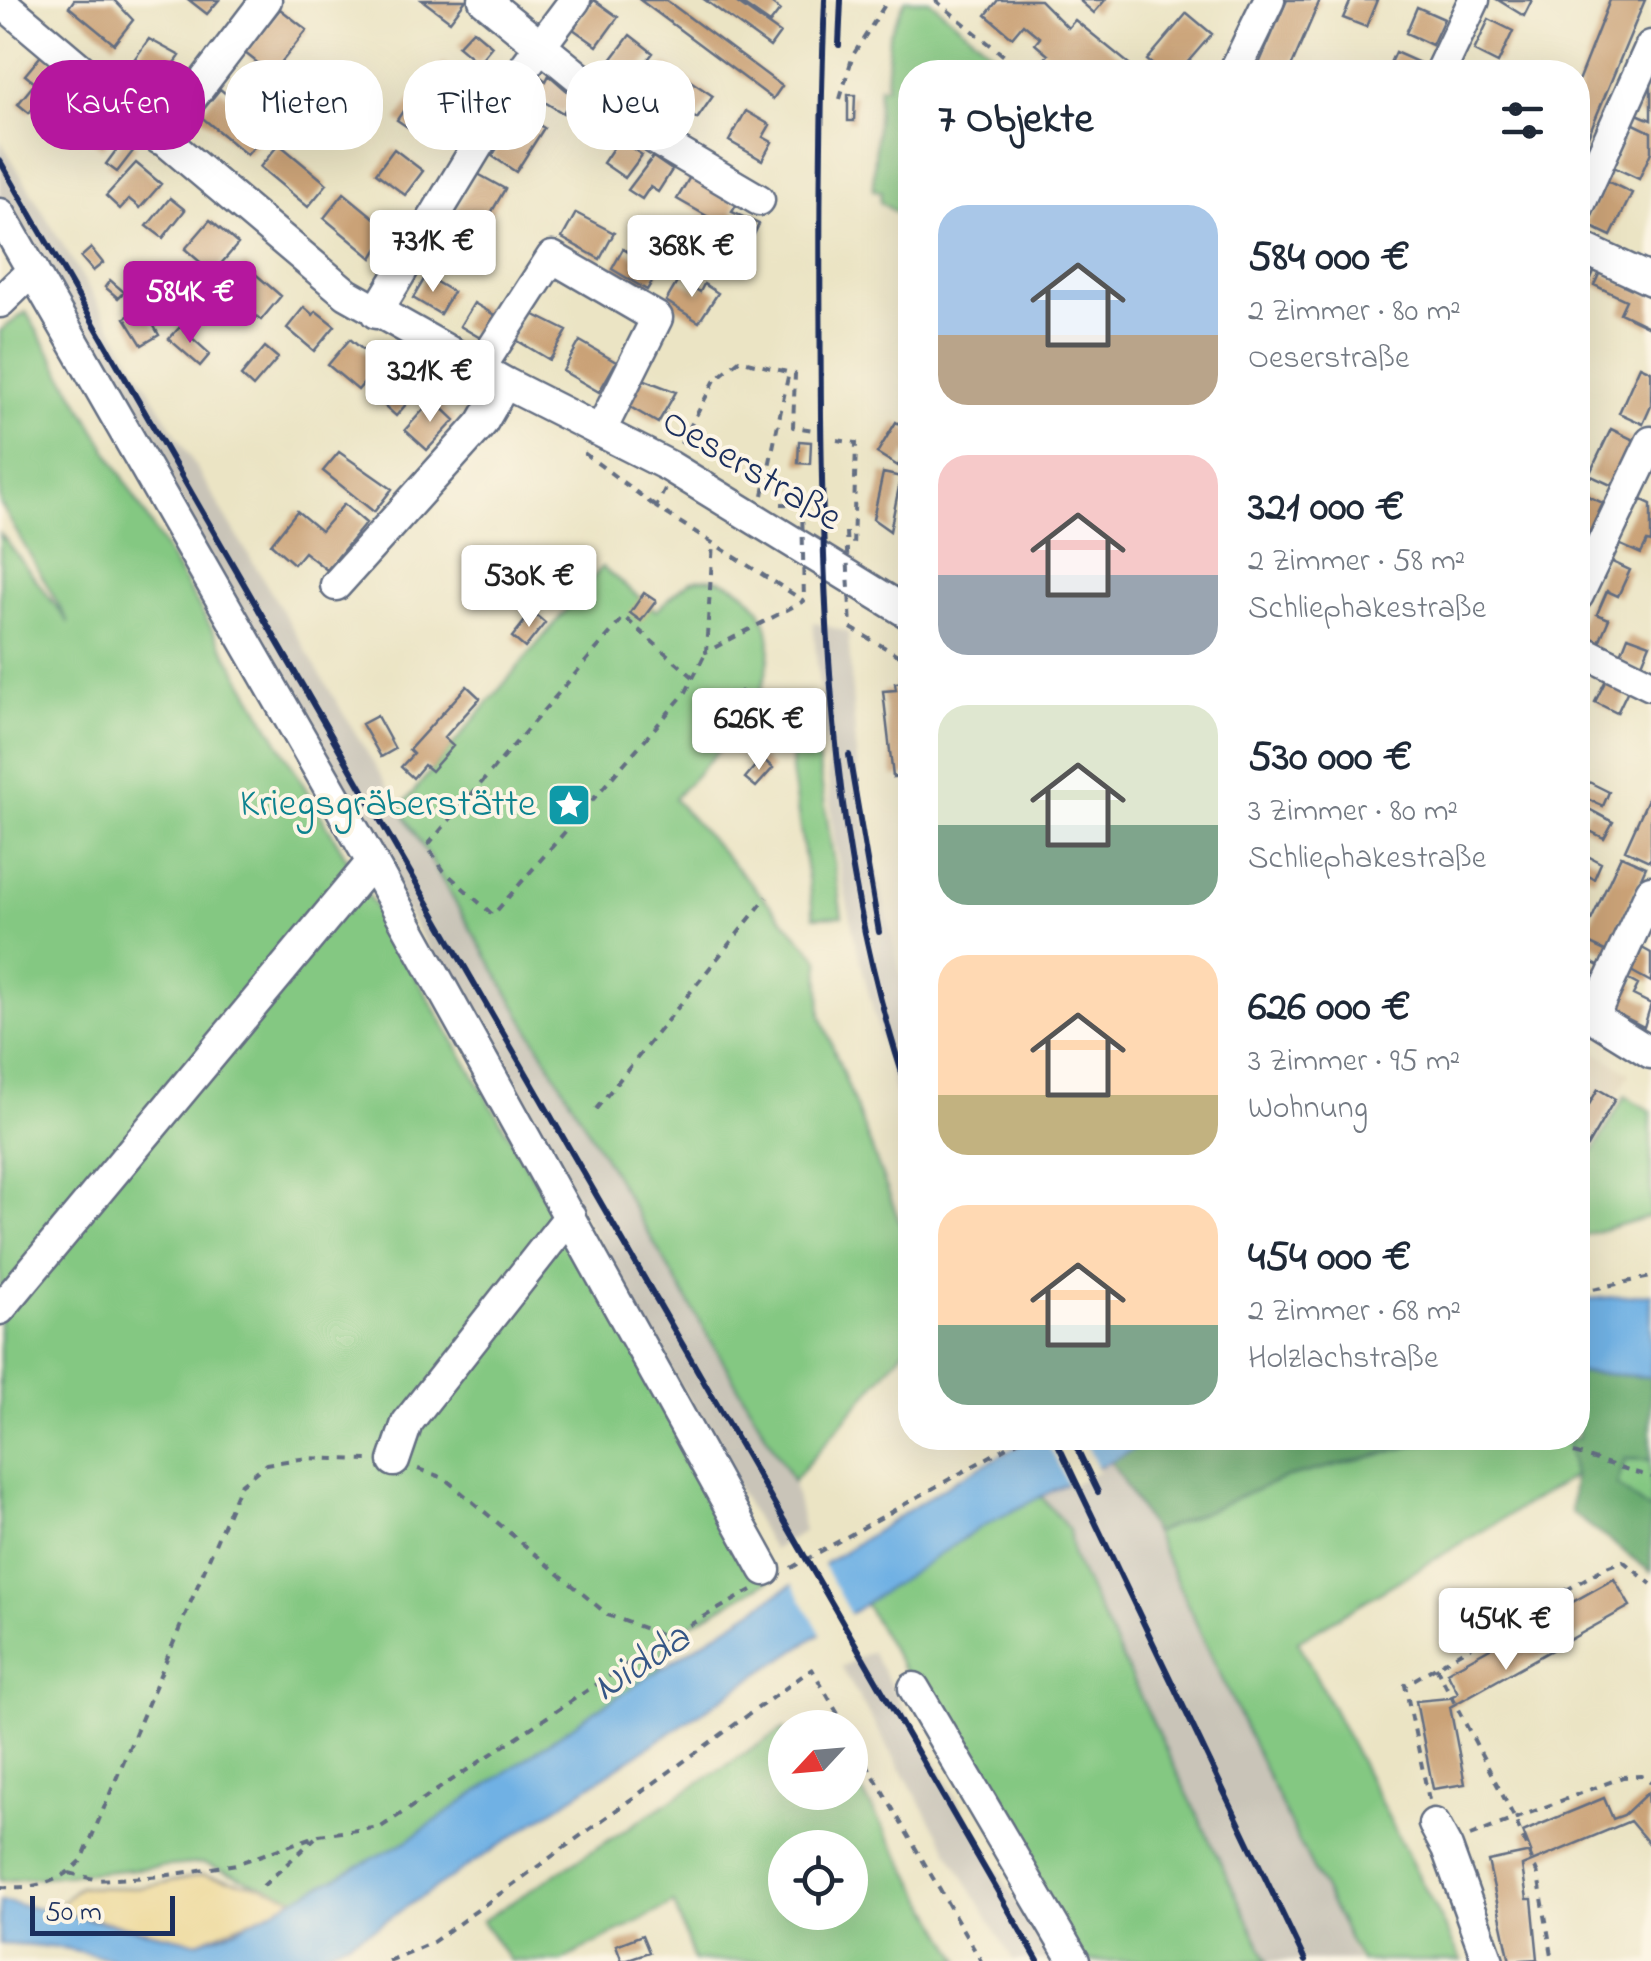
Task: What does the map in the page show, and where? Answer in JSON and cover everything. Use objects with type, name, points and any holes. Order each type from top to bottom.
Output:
[{"type":"street","points":[[205,80],[266,0]]},
{"type":"street","points":[[484,0],[655,139],[758,200]]},
{"type":"street","points":[[376,312],[541,47],[575,0]]},
{"type":"street","points":[[1240,60],[1269,0]]},
{"type":"street","points":[[1446,60],[1474,0]]},
{"type":"street","name":"Oeserstraße","points":[[0,1],[68,60]]},
{"type":"street","points":[[1590,181],[1651,46]]},
{"type":"street","name":"Oeserstraße","points":[[173,150],[347,294],[492,375],[591,440],[668,476],[898,607]]},
{"type":"street","points":[[0,214],[372,862],[768,1577]]},
{"type":"street","points":[[1590,252],[1651,280]]},
{"type":"street","name":"Oeserstraße","points":[[492,375],[552,257],[657,318],[591,440]]},
{"type":"street","points":[[0,302],[33,270]]},
{"type":"street","points":[[336,585],[482,423],[492,375]]},
{"type":"street","points":[[1590,570],[1651,442]]},
{"type":"street","points":[[1590,656],[1651,685]]},
{"type":"street","points":[[0,1310],[372,862]]},
{"type":"street","points":[[1590,1003],[1651,890]]},
{"type":"street","points":[[1590,1015],[1651,1053]]},
{"type":"street","points":[[394,1461],[407,1422],[570,1216]]},
{"type":"street","points":[[914,1688],[1074,1961]]},
{"type":"street","points":[[1450,1836],[1488,1961]]},
{"type":"path","points":[[840,99],[853,55],[888,0]]},
{"type":"path","points":[[935,0],[1009,60]]},
{"type":"path","points":[[656,507],[724,368],[739,360],[794,374],[793,427],[814,430]]},
{"type":"path","points":[[788,372],[764,504],[805,504],[804,601]]},
{"type":"path","points":[[591,440],[656,507],[804,601]]},
{"type":"path","points":[[836,440],[856,443],[853,560]]},
{"type":"path","points":[[846,532],[851,628],[898,655]]},
{"type":"path","points":[[693,677],[624,618],[427,846],[444,870],[493,915],[686,692],[706,652],[713,542]]},
{"type":"path","points":[[706,652],[804,601]]},
{"type":"path","points":[[596,1109],[767,897]]},
{"type":"path","points":[[1590,1290],[1651,1277]]},
{"type":"path","points":[[69,1872],[98,1880],[181,1873],[236,1864],[319,1835],[381,1827],[668,1637],[768,1577],[1001,1450]]},
{"type":"path","points":[[1574,1453],[1651,1476]]},
{"type":"path","points":[[0,1888],[42,1885],[69,1872],[94,1837],[240,1486],[266,1464],[307,1458],[394,1461],[444,1478],[608,1615],[668,1637]]},
{"type":"path","points":[[1651,1584],[1624,1561],[1604,1568],[1405,1684],[1450,1836],[1515,1819],[1623,1777],[1642,1776],[1651,1783]]},
{"type":"path","points":[[1436,1667],[1515,1819],[1538,1874],[1553,1961]]},
{"type":"path","points":[[388,1961],[433,1942],[812,1670],[835,1710]]},
{"type":"path","points":[[868,1766],[980,1961]]},
{"type":"path","points":[[263,1886],[319,1835]]},
{"type":"shaded area","points":[[0,140],[507,986],[793,1481],[804,1531],[773,1550],[0,210]]},
{"type":"shaded area","points":[[813,622],[848,632],[859,791],[898,965],[898,1103],[854,936],[834,839]]},
{"type":"shaded area","points":[[1590,1048],[1630,1073],[1590,1145]]},
{"type":"shaded area","points":[[1110,1460],[1154,1533],[1357,1961],[1268,1961],[1072,1557],[1069,1530],[1040,1495]]},
{"type":"shaded area","points":[[871,1651],[1050,1961],[1013,1961],[841,1667]]},
{"type":"green space","points":[[905,0],[929,0],[1002,60],[898,60],[898,214],[880,202],[881,191],[873,190],[879,87],[886,87],[889,35]]},
{"type":"green space","points":[[26,312],[770,1580],[668,1637],[659,1670],[641,1684],[407,1841],[299,1900],[204,1863],[0,1881],[0,533],[69,623],[0,503],[0,331]]},
{"type":"green space","points":[[602,567],[656,611],[687,583],[704,579],[729,583],[758,607],[768,630],[769,655],[758,698],[732,735],[674,799],[819,959],[821,1016],[898,1218],[898,1357],[793,1481],[400,808]]},
{"type":"green space","points":[[814,734],[842,916],[814,917],[791,771],[792,737]]},
{"type":"green space","points":[[1625,1096],[1651,1111],[1651,1216],[1590,1234],[1590,1157]]},
{"type":"green space","points":[[1590,1373],[1651,1377],[1651,1460],[1625,1459],[1617,1485],[1651,1512],[1651,1572],[1571,1512],[1574,1476],[1569,1450],[1590,1450]]},
{"type":"green space","points":[[1131,1450],[1397,1450],[1284,1478],[1154,1533],[1110,1460]]},
{"type":"green space","points":[[1397,1450],[1569,1450],[1574,1476],[1298,1641],[1462,1961],[1360,1961],[1289,1822],[1154,1533],[1284,1478]]},
{"type":"green space","points":[[1625,1459],[1651,1460],[1651,1512],[1616,1486]]},
{"type":"green space","points":[[1040,1495],[1069,1530],[1073,1557],[1268,1961],[1074,1961],[864,1602],[981,1527]]},
{"type":"green space","points":[[768,1739],[768,1810],[868,1810],[868,1802],[961,1961],[694,1961],[674,1903],[561,1961],[510,1961],[482,1921]]},
{"type":"sand","points":[[202,1875],[263,1886],[299,1900],[198,1942],[53,1910],[79,1887],[138,1888]]},
{"type":"water","points":[[1651,1294],[1651,1377],[1590,1373],[1590,1299]]},
{"type":"water","points":[[1011,1450],[1132,1450],[981,1527],[376,1927],[307,1961],[122,1961],[65,1948],[0,1944],[0,1901],[198,1942],[234,1930],[407,1841],[587,1716],[956,1480]]},
{"type":"pier","points":[[1051,1450],[1089,1450],[1099,1471],[1069,1486]]},
{"type":"pier","points":[[821,1561],[851,1616],[822,1635],[790,1580]]},
{"type":"building","points":[[74,0],[114,0],[133,20],[114,44],[69,7]]},
{"type":"building","points":[[189,0],[219,0],[207,14]]},
{"type":"building","points":[[422,0],[466,0],[450,21]]},
{"type":"building","points":[[594,0],[618,17],[597,46],[573,29]]},
{"type":"building","points":[[640,0],[666,0],[782,86],[773,99]]},
{"type":"building","points":[[705,0],[733,0],[780,33],[770,47]]},
{"type":"building","points":[[737,0],[767,0],[780,10],[770,23]]},
{"type":"building","points":[[998,0],[1040,0],[1068,28],[1075,20],[1124,60],[1044,60],[1048,55],[1035,44],[1040,38],[1023,24],[1012,37],[986,15]]},
{"type":"building","points":[[1079,0],[1105,0],[1094,13]]},
{"type":"building","points":[[1287,0],[1320,0],[1294,60],[1261,60]]},
{"type":"building","points":[[1351,0],[1377,0],[1366,27],[1343,18]]},
{"type":"building","points":[[1498,0],[1532,0],[1524,16]]},
{"type":"building","points":[[1610,0],[1645,0],[1590,131],[1590,60],[1586,60]]},
{"type":"building","points":[[1417,7],[1444,19],[1432,45],[1406,33]]},
{"type":"building","points":[[280,9],[307,30],[283,60],[254,60],[245,53]]},
{"type":"building","points":[[1187,13],[1212,34],[1189,60],[1147,60]]},
{"type":"building","points":[[1489,19],[1513,31],[1499,60],[1474,51]]},
{"type":"building","points":[[473,30],[492,46],[480,60],[474,60],[458,46]]},
{"type":"building","points":[[630,35],[653,53],[647,60],[611,60]]},
{"type":"building","points":[[149,39],[180,56],[177,60],[134,60]]},
{"type":"building","points":[[44,52],[53,60],[37,60]]},
{"type":"building","points":[[1395,52],[1413,60],[1391,60]]},
{"type":"building","points":[[549,75],[566,90],[563,113],[546,103]]},
{"type":"building","points":[[695,84],[713,96],[695,118]]},
{"type":"building","points":[[1651,85],[1651,120],[1637,114]]},
{"type":"building","points":[[30,89],[30,112],[18,104]]},
{"type":"building","points":[[220,89],[225,93],[225,137],[205,120],[205,108]]},
{"type":"building","points":[[848,95],[855,95],[854,121],[848,121]]},
{"type":"building","points":[[746,111],[770,125],[763,137],[772,142],[762,160],[729,141]]},
{"type":"building","points":[[1632,123],[1651,132],[1651,152],[1639,179],[1613,167]]},
{"type":"building","points":[[394,149],[423,171],[405,195],[376,173]]},
{"type":"building","points":[[116,150],[134,150],[117,172],[106,164]]},
{"type":"building","points":[[274,150],[286,150],[327,184],[308,207],[260,167]]},
{"type":"building","points":[[496,150],[530,150],[516,172],[492,156]]},
{"type":"building","points":[[612,150],[635,150],[642,155],[625,178],[603,163]]},
{"type":"building","points":[[653,157],[672,170],[658,192],[650,187],[642,199],[628,190]]},
{"type":"building","points":[[136,163],[161,184],[140,208],[129,199],[120,209],[106,196]]},
{"type":"building","points":[[478,174],[505,189],[480,232],[453,216]]},
{"type":"building","points":[[691,175],[737,204],[732,212],[759,224],[751,241],[677,199]]},
{"type":"building","points":[[1605,180],[1632,193],[1611,236],[1590,226],[1590,213]]},
{"type":"building","points":[[344,193],[389,230],[372,258],[324,218]]},
{"type":"building","points":[[170,198],[185,210],[163,238],[147,226]]},
{"type":"building","points":[[576,213],[614,233],[600,259],[562,238]]},
{"type":"building","points":[[210,220],[238,244],[213,273],[185,249]]},
{"type":"building","points":[[91,248],[103,263],[93,271],[81,257]]},
{"type":"building","points":[[623,249],[659,270],[647,290],[612,269]]},
{"type":"building","points":[[245,265],[281,296],[261,320],[224,289]]},
{"type":"building","points":[[1600,272],[1651,296],[1651,328],[1620,313],[1626,300],[1594,285]]},
{"type":"building","points":[[426,276],[453,292],[440,314],[413,298]]},
{"type":"building","points":[[679,279],[700,292],[704,284],[718,293],[699,322],[666,301]]},
{"type":"building","points":[[110,280],[124,292],[118,298],[105,287]]},
{"type":"building","points":[[474,303],[503,320],[489,343],[460,326]]},
{"type":"building","points":[[143,307],[159,335],[142,345],[125,318]]},
{"type":"building","points":[[304,307],[335,326],[314,351],[287,328]]},
{"type":"building","points":[[529,312],[567,331],[550,360],[513,338]]},
{"type":"building","points":[[180,327],[210,354],[200,366],[169,339]]},
{"type":"building","points":[[350,339],[380,364],[358,390],[328,365]]},
{"type":"building","points":[[580,341],[616,362],[599,392],[563,371]]},
{"type":"building","points":[[265,347],[278,358],[253,387],[241,376]]},
{"type":"building","points":[[1640,366],[1651,371],[1651,406],[1643,424],[1619,413]]},
{"type":"building","points":[[400,372],[419,389],[396,416],[376,398]]},
{"type":"building","points":[[640,378],[676,392],[658,423],[625,404]]},
{"type":"building","points":[[433,399],[455,420],[427,450],[405,430]]},
{"type":"building","points":[[896,422],[898,423],[898,466],[877,453]]},
{"type":"building","points":[[1611,429],[1634,440],[1613,486],[1590,473]]},
{"type":"building","points":[[799,441],[811,442],[810,464],[798,463]]},
{"type":"building","points":[[339,452],[392,489],[374,512],[323,471]]},
{"type":"building","points":[[883,473],[898,476],[890,531],[873,519]]},
{"type":"building","points":[[1590,497],[1603,503],[1590,531]]},
{"type":"building","points":[[1638,498],[1651,504],[1651,543],[1647,542],[1641,554],[1616,543]]},
{"type":"building","points":[[344,504],[366,523],[327,570],[304,552],[294,564],[271,544],[297,511],[321,531]]},
{"type":"building","points":[[1606,559],[1630,570],[1618,596],[1607,591],[1597,614],[1609,619],[1596,649],[1590,646],[1590,596]]},
{"type":"building","points":[[644,593],[656,601],[641,621],[630,613]]},
{"type":"building","points":[[532,612],[545,623],[525,648],[512,637]]},
{"type":"building","points":[[1628,636],[1650,644],[1640,668],[1619,659]]},
{"type":"building","points":[[1607,678],[1629,688],[1617,713],[1595,702]]},
{"type":"building","points":[[898,683],[898,776],[893,777],[883,691],[896,690]]},
{"type":"building","points":[[467,686],[480,698],[444,738],[453,746],[431,771],[424,765],[413,778],[401,767],[413,754],[409,750]]},
{"type":"building","points":[[741,691],[751,701],[742,711],[732,702]]},
{"type":"building","points":[[377,716],[395,749],[381,757],[362,724]]},
{"type":"building","points":[[762,758],[773,768],[756,787],[745,778]]},
{"type":"building","points":[[1590,782],[1609,792],[1603,806],[1590,800]]},
{"type":"building","points":[[1651,792],[1651,858],[1649,861],[1625,850]]},
{"type":"building","points":[[1590,810],[1613,822],[1604,838],[1590,831]]},
{"type":"building","points":[[1621,856],[1646,867],[1607,952],[1590,944],[1590,923]]},
{"type":"building","points":[[1590,857],[1601,863],[1594,879],[1590,877]]},
{"type":"building","points":[[1642,948],[1651,953],[1651,982],[1631,971]]},
{"type":"building","points":[[1590,962],[1600,967],[1590,986]]},
{"type":"building","points":[[1627,979],[1638,985],[1633,995],[1651,1004],[1644,1027],[1611,1010]]},
{"type":"building","points":[[1598,1089],[1615,1099],[1590,1142],[1590,1103]]},
{"type":"building","points":[[1614,1579],[1630,1606],[1450,1707],[1465,1784],[1433,1789],[1416,1701],[1449,1698],[1458,1693],[1447,1672]]},
{"type":"building","points":[[1647,1793],[1651,1846],[1630,1821],[1522,1866],[1527,1899],[1532,1899],[1538,1959],[1510,1961],[1488,1861],[1531,1852],[1523,1832],[1534,1827],[1604,1798],[1613,1819],[1624,1815]]},
{"type":"building","points":[[642,1935],[649,1952],[622,1961],[616,1945]]},
{"type":"railway","points":[[825,0],[821,417],[830,676],[849,845],[864,929],[898,1058]]},
{"type":"railway","points":[[839,45],[841,0]]},
{"type":"railway","points":[[0,161],[1038,1961]]},
{"type":"railway","points":[[849,755],[879,932]]},
{"type":"railway","points":[[1061,1450],[1305,1961]]},
{"type":"railway","points":[[1078,1450],[1098,1492]]},
{"type":"place","name":"Kriegsgräberstätte","points":[[569,805]]},
{"type":"water label","name":"Nidda","points":[[642,1664]]}]
